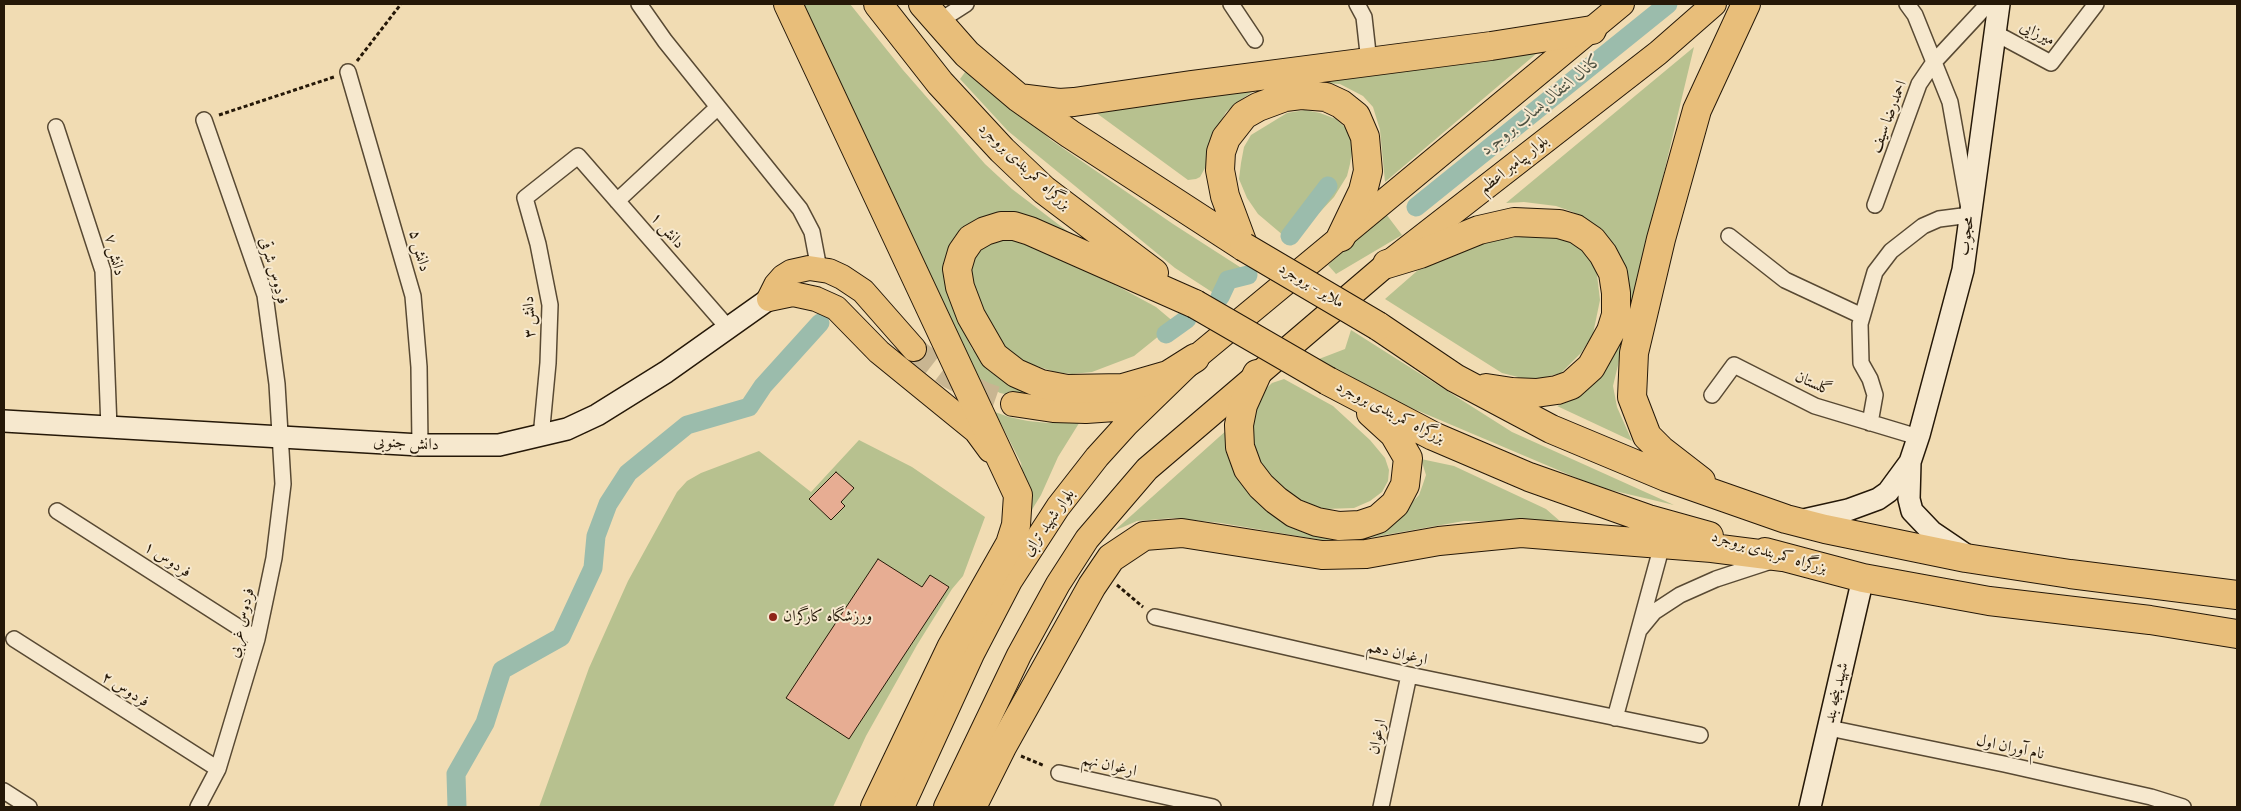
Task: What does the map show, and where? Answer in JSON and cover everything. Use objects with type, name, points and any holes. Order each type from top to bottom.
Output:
[{"type":"highway","points":[[788,4],[1016,487],[1018,503],[1016,525],[1010,544],[951,648],[875,807]]},
{"type":"highway","name":"بزرگراه کمربندی بروجرد","points":[[878,4],[940,83],[1002,150],[1044,190],[1195,304]]},
{"type":"highway","points":[[1746,4],[1697,110],[1661,239],[1634,353],[1632,398],[1647,436],[1662,450],[1711,488],[1751,507]]},
{"type":"highway","points":[[931,13],[973,59],[1019,98],[1070,134],[1244,246]]},
{"type":"highway","points":[[1019,98],[1059,103],[1074,102],[1491,46],[1592,30]]},
{"type":"highway","points":[[1244,246],[1225,196],[1222,179],[1221,152],[1226,138],[1244,115],[1258,107],[1285,97],[1300,95],[1326,98],[1341,104],[1356,116],[1365,137],[1368,171],[1363,192],[1341,237]]},
{"type":"highway","points":[[1387,264],[1420,254],[1479,230],[1514,222],[1559,224],[1576,229],[1592,240],[1603,254],[1613,272],[1616,293],[1616,315],[1603,348],[1591,367],[1580,378],[1571,385],[1557,390],[1536,393],[1485,388],[1455,378]]},
{"type":"highway","points":[[1195,358],[1168,375],[1123,388],[1067,389],[1041,384],[1016,374],[994,356],[971,316],[957,269],[962,252],[971,239],[985,231],[1000,226],[1014,226],[1030,231],[1195,304],[1328,381],[1367,410],[1394,434],[1408,458],[1405,485],[1395,504],[1378,519],[1360,525],[1339,526],[1316,522],[1294,513],[1261,486],[1248,468],[1240,446],[1239,425],[1243,405],[1257,374]]},
{"type":"highway","name":"ملایر - بروجرد","points":[[1244,246],[1378,326],[1455,378]]},
{"type":"highway","points":[[1455,378],[1551,429],[1666,477],[1796,522],[1825,530],[1973,559],[2070,574],[2237,595]]},
{"type":"highway","name":"بزرگراه کمربندی بروجرد","points":[[1328,381],[1433,436],[1529,477],[1648,519],[1782,557],[1864,578],[1988,601],[2150,620],[2237,634]]},
{"type":"highway","points":[[972,807],[1064,632],[1102,571],[1111,558],[1144,536],[1182,533],[1322,555],[1366,554],[1439,541],[1521,534],[1712,548],[1782,557]]},
{"type":"main road","points":[[1341,237],[1622,4]]},
{"type":"main road","name":"بلوار پیامبر اعظم","points":[[1257,374],[1387,264],[1658,53],[1714,4]]},
{"type":"main road","name":"بلوار شهید ترابی","points":[[902,807],[972,654],[1028,551],[1058,507],[1097,457],[1149,402],[1195,358],[1341,237]]},
{"type":"main road","points":[[769,299],[776,285],[783,277],[800,270],[819,268],[842,277],[863,291],[914,349]]},
{"type":"main road","points":[[769,299],[793,294],[816,299],[836,308],[879,352],[976,431],[1016,487]]},
{"type":"main road","points":[[946,807],[1019,655],[1058,584],[1087,540],[1147,469],[1257,374]]},
{"type":"main road","points":[[1013,404],[1053,410],[1086,411],[1114,409],[1149,402]]},
{"type":"street","points":[[639,4],[665,41],[800,209],[812,232],[819,268]]},
{"type":"street","points":[[931,13],[966,4]]},
{"type":"street","points":[[1231,4],[1255,40]]},
{"type":"street","points":[[1357,4],[1364,17],[1370,62]]},
{"type":"street","points":[[1870,423],[1875,396],[1870,379],[1861,363],[1860,324],[1875,272],[1891,251],[1923,226],[1939,218],[1970,215],[1950,102],[1915,15],[1907,4]]},
{"type":"street","name":"احمدرضا سیف","points":[[1875,205],[1920,84],[1934,62],[1988,4]]},
{"type":"street","name":"محجوب","points":[[1910,462],[1963,270],[1998,4]]},
{"type":"street","name":"میرزایی","points":[[1995,33],[2051,62],[2096,4]]},
{"type":"street","name":"دانش ۵","points":[[348,72],[413,296],[419,367],[420,445]]},
{"type":"street","points":[[617,201],[718,107]]},
{"type":"street","name":"فردوس شرقی","points":[[204,120],[265,294],[277,384],[280,438]]},
{"type":"street","name":"دانش ۷","points":[[56,127],[104,271],[109,428]]},
{"type":"street","name":"دانش ۱","points":[[525,198],[578,156],[730,329]]},
{"type":"street","name":"دانش ۳","points":[[525,198],[538,244],[550,306],[548,363],[541,436]]},
{"type":"street","points":[[1728,236],[1785,280],[1862,316]]},
{"type":"street","name":"دانش جنوبی","points":[[4,421],[420,445],[500,445],[567,429],[597,415],[634,394],[730,329],[769,299]]},
{"type":"street","name":"گلستان","points":[[1712,395],[1734,365],[1815,406],[1918,437]]},
{"type":"street","name":"فردوس غربی","points":[[198,807],[218,769],[258,639],[274,558],[282,493],[280,438]]},
{"type":"street","points":[[1796,522],[1848,510],[1878,499],[1888,492],[1910,462]]},
{"type":"street","points":[[1910,462],[1909,499],[1912,511],[1932,532],[1973,559]]},
{"type":"street","name":"فردوس ۱","points":[[57,511],[258,639]]},
{"type":"street","points":[[1615,718],[1662,545]]},
{"type":"street","points":[[1637,632],[1654,612],[1680,595],[1782,557]]},
{"type":"street","name":"شهید پنجه بند","points":[[1810,807],[1864,578]]},
{"type":"street","name":"ارغوان دهم","points":[[1155,617],[1409,675],[1700,735]]},
{"type":"street","name":"فردوس ۲","points":[[14,640],[218,769]]},
{"type":"street","name":"ارغوان","points":[[1381,807],[1409,675]]},
{"type":"street","name":"نام آوران اول","points":[[1829,728],[2004,764],[2151,797],[2183,807]]},
{"type":"street","name":"ارغوان نهم","points":[[1060,773],[1213,807]]},
{"type":"street","points":[[4,790],[29,807]]},
{"type":"path","points":[[204,120],[348,72],[401,4]]},
{"type":"path","points":[[1102,571],[1155,617]]},
{"type":"path","name":"ارغوان نهم","points":[[1002,747],[1060,773]]},
{"type":"green space","points":[[798,4],[850,4],[903,70],[985,164],[1012,189],[1071,234],[994,215],[976,219],[962,232],[947,285],[952,306],[972,349],[1002,379],[1038,396],[1044,402],[1000,393],[981,382],[966,366]]},
{"type":"green space","points":[[1694,47],[1613,386],[1617,407],[1632,441],[1557,406],[1578,397],[1609,363],[1626,307],[1628,280],[1622,262],[1603,231],[1573,212],[1556,206],[1524,202],[1506,203]]},
{"type":"green space","points":[[1543,48],[1385,182],[1380,130],[1373,107],[1363,96],[1340,84],[1309,82],[1270,87]]},
{"type":"green space","points":[[968,68],[1051,140],[1173,224],[1243,269],[1222,275],[1215,294],[1175,268],[1008,131],[960,79]]},
{"type":"green space","points":[[1270,87],[1252,92],[1226,112],[1217,128],[1205,168],[1200,177],[1196,179],[1188,180],[1095,112]]},
{"type":"green space","points":[[1305,110],[1336,119],[1348,130],[1353,145],[1350,164],[1347,176],[1334,197],[1305,225],[1284,236],[1258,214],[1247,198],[1239,179],[1241,163],[1244,147],[1251,135],[1287,113]]},
{"type":"green space","points":[[1386,214],[1402,235],[1336,274],[1328,265]]},
{"type":"green space","points":[[1555,237],[1571,241],[1586,250],[1596,266],[1600,300],[1593,334],[1581,353],[1561,373],[1542,378],[1522,378],[1502,373],[1385,299],[1417,271],[1457,248],[1493,239]]},
{"type":"green space","points":[[1001,238],[1021,241],[1121,288],[1156,307],[1175,323],[1134,356],[1092,372],[1072,374],[1055,372],[1025,362],[1012,355],[998,343],[975,307],[969,266],[981,242]]},
{"type":"green space","points":[[1351,330],[1512,432],[1674,505],[1598,487],[1348,381],[1319,359],[1345,349]]},
{"type":"green space","points":[[1284,379],[1333,406],[1370,440],[1385,458],[1389,470],[1388,481],[1382,492],[1370,501],[1354,508],[1325,509],[1307,505],[1278,488],[1258,460],[1250,423],[1255,399],[1272,383]]},
{"type":"green space","points":[[995,412],[1028,421],[1048,423],[1081,420],[1058,457],[1041,495],[1017,534],[1024,481],[1021,463]]},
{"type":"green space","points":[[1228,429],[1286,521],[1406,509],[1419,495],[1426,475],[1421,459],[1454,466],[1546,509],[1561,522],[1464,521],[1339,543],[1221,523],[1173,518],[1137,521],[1114,531]]},
{"type":"green space","name":"ورزشگاه کارگران","points":[[859,440],[912,467],[985,517],[963,576],[952,589],[917,645],[866,736],[833,807],[539,807],[589,668],[628,581],[677,492],[687,481],[701,473],[759,451],[811,492]]},
{"type":"building","points":[[836,472],[854,488],[841,502],[845,506],[831,520],[809,499]]},
{"type":"building","points":[[878,559],[922,587],[930,575],[949,587],[849,739],[786,698]]},
{"type":"waterway","name":"کانال انتقال پساب بروجرد","points":[[1416,207],[1668,4]]},
{"type":"waterway","name":"کانال انتقال پساب بروجرد","points":[[1290,236],[1328,186]]},
{"type":"waterway","name":"کانال انتقال پساب بروجرد","points":[[1220,297],[1228,280],[1248,275]]},
{"type":"waterway","name":"کانال انتقال پساب بروجرد","points":[[1166,334],[1187,319]]},
{"type":"waterway","name":"کانال انتقال پساب بروجرد","points":[[457,807],[456,774],[485,723],[502,670],[561,637],[593,568],[596,536],[608,504],[628,473],[687,425],[749,407],[763,386],[820,323]]},
{"type":"tunnel","points":[[914,349],[949,376],[984,394],[1013,404]]},
{"type":"place","name":"ورزشگاه کارگران","points":[[773,617]]}]
